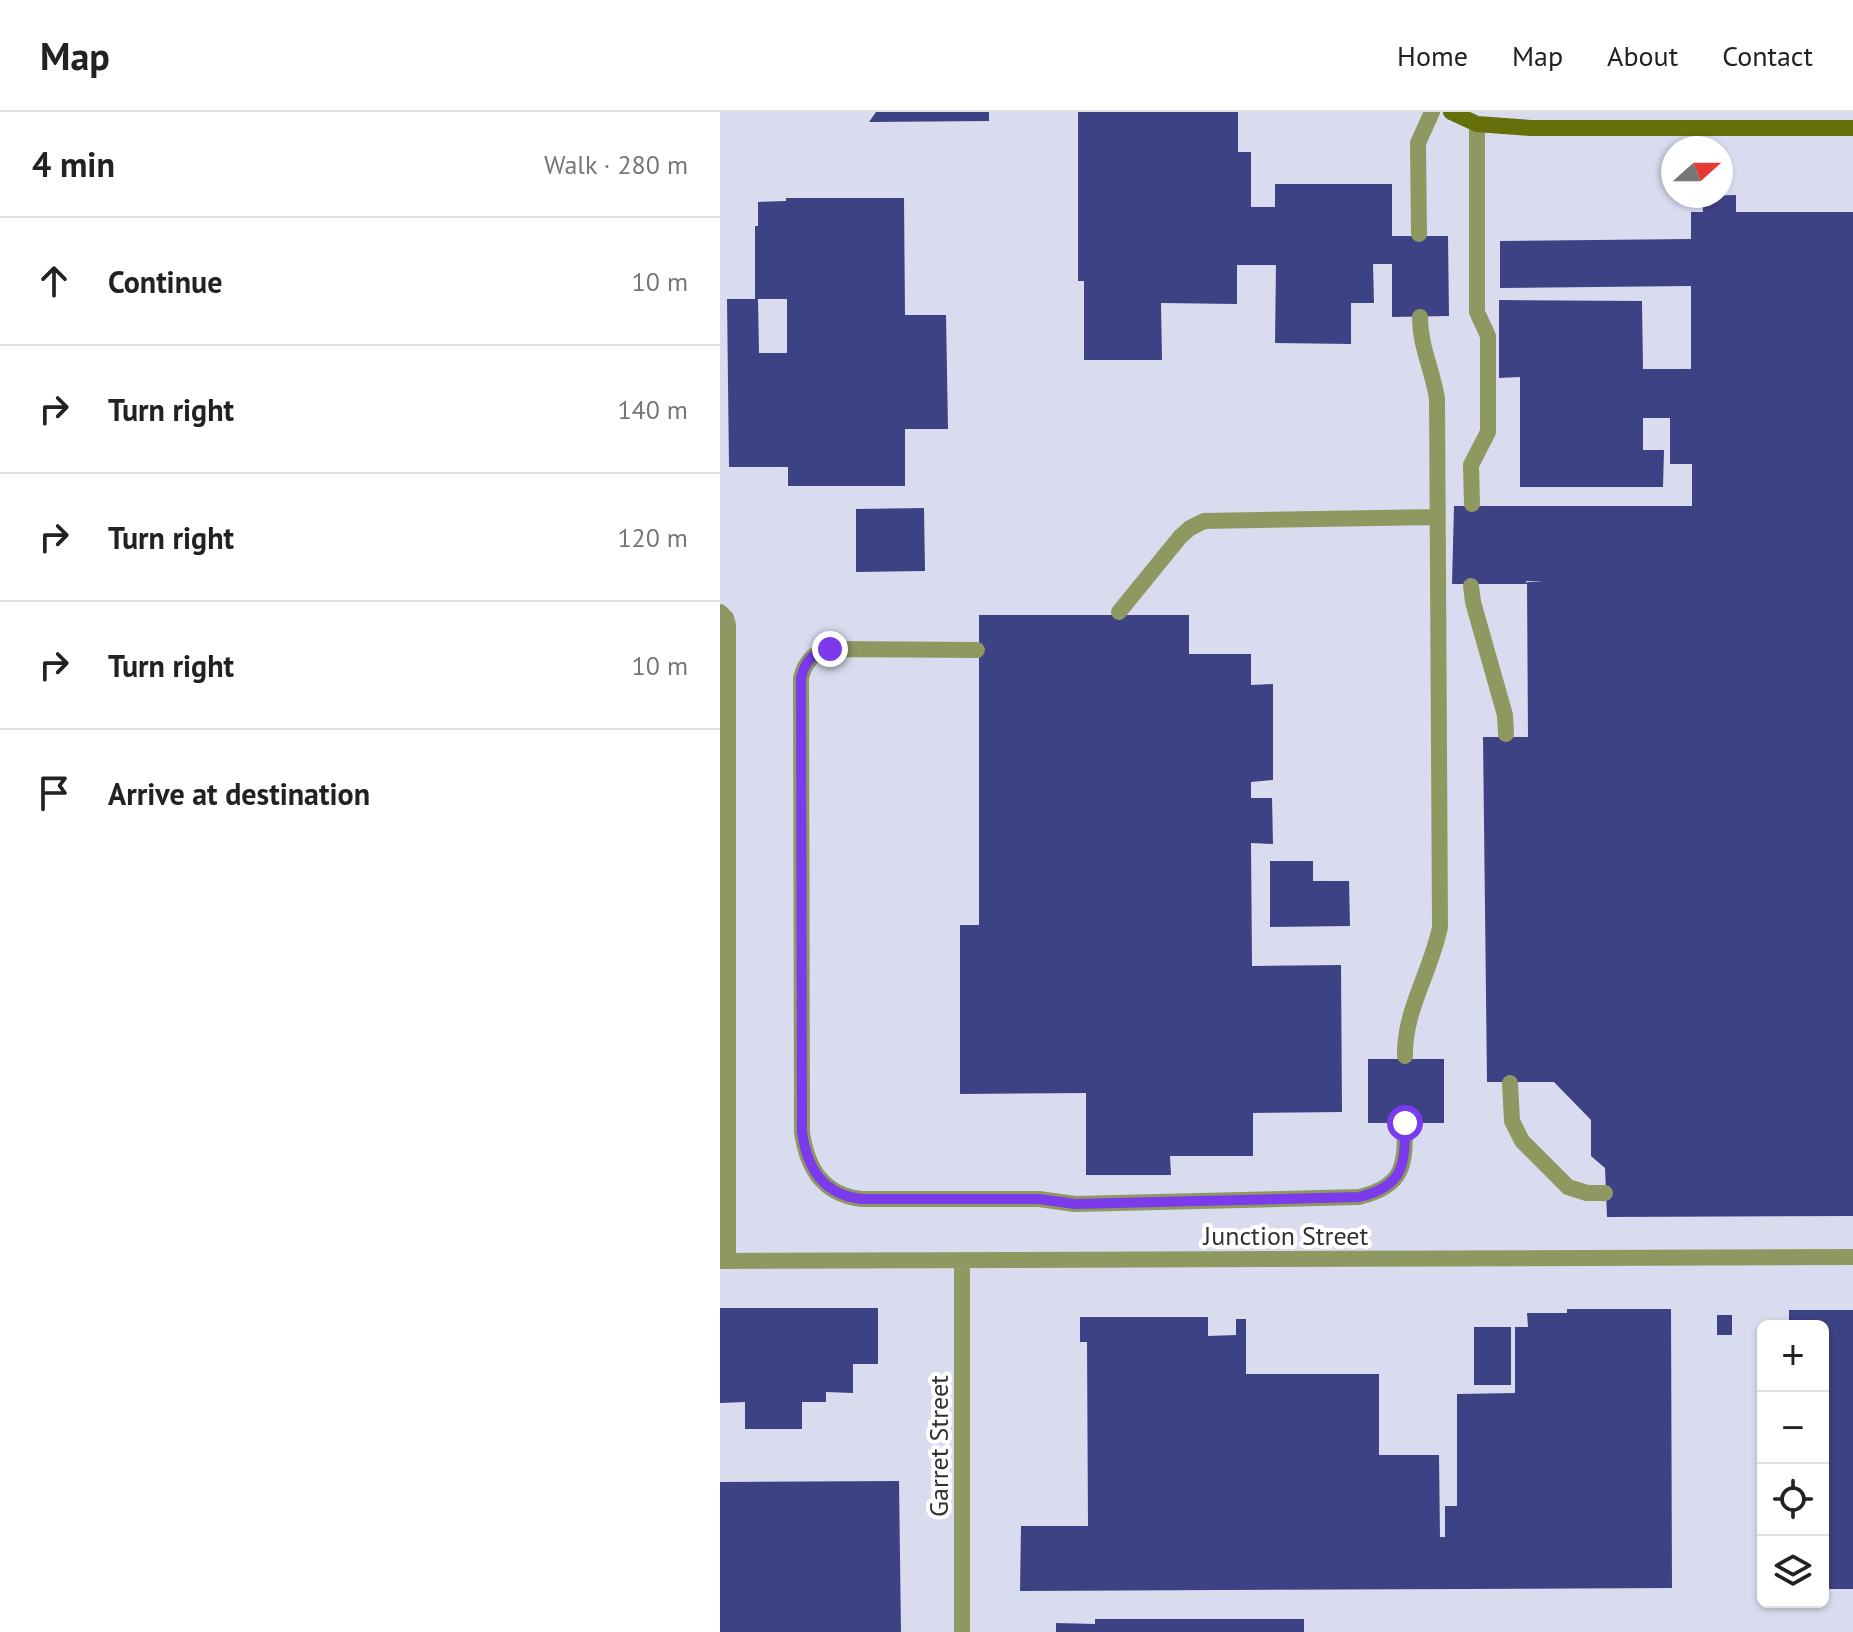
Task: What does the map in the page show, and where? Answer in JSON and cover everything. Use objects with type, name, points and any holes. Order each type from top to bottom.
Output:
[{"type":"street","points":[[1419,234],[1418,143],[1432,112]]},
{"type":"street","points":[[1451,112],[1477,124],[1531,128],[1853,128]]},
{"type":"street","points":[[1472,504],[1471,465],[1488,432],[1488,336],[1477,312],[1477,124]]},
{"type":"street","points":[[1405,1056],[1404,1036],[1408,1016],[1436,947],[1440,927],[1437,399],[1434,379],[1423,351],[1420,317]]},
{"type":"street","points":[[1119,612],[1180,537],[1204,521],[1438,517]]},
{"type":"street","points":[[1471,586],[1505,715],[1506,734]]},
{"type":"street","points":[[720,612],[728,625],[724,1261]]},
{"type":"street","points":[[977,650],[830,649],[814,655],[803,669],[802,1132],[804,1148],[817,1177],[828,1188],[846,1198],[862,1199],[1039,1199],[1075,1204],[1359,1197],[1384,1188],[1402,1169],[1405,1123]]},
{"type":"street","points":[[1510,1083],[1512,1121],[1522,1141],[1568,1187],[1587,1193],[1605,1193]]},
{"type":"street","name":"Junction Street","points":[[724,1261],[1853,1257]]},
{"type":"street","name":"Garret Street","points":[[962,1260],[962,1632]]},
{"type":"shaded area","points":[[720,112],[1853,112],[1853,1632],[720,1632]]},
{"type":"building","points":[[876,112],[989,112],[989,121],[869,122]]},
{"type":"building","points":[[1078,112],[1238,112],[1238,152],[1251,152],[1251,207],[1275,207],[1275,184],[1392,184],[1392,236],[1448,236],[1449,316],[1392,317],[1392,264],[1373,264],[1374,303],[1351,303],[1351,344],[1275,343],[1276,265],[1237,265],[1237,304],[1161,303],[1162,360],[1084,360],[1084,281],[1078,281]]},
{"type":"building","points":[[1733,195],[1736,195],[1736,212],[1853,212],[1853,1216],[1607,1217],[1605,1168],[1591,1156],[1591,1120],[1554,1082],[1487,1082],[1483,737],[1528,737],[1527,582],[1544,581],[1526,581],[1527,584],[1452,584],[1454,506],[1692,506],[1692,464],[1670,464],[1670,418],[1643,418],[1643,450],[1664,450],[1663,487],[1520,487],[1520,377],[1499,378],[1499,300],[1642,301],[1643,369],[1691,369],[1691,286],[1500,288],[1500,241],[1691,239],[1691,212],[1703,212],[1703,208],[1733,208]]},
{"type":"building","points":[[786,198],[904,198],[905,315],[946,315],[948,429],[905,429],[905,486],[788,486],[788,467],[729,467],[727,299],[755,299],[758,202],[786,201]],"holes":[[[758,299],[787,299],[787,353],[759,353]]]},
{"type":"building","points":[[924,508],[925,571],[856,572],[856,509]]},
{"type":"building","points":[[979,615],[1189,615],[1189,654],[1251,654],[1251,685],[1273,684],[1273,780],[1251,782],[1251,798],[1272,798],[1273,844],[1251,843],[1252,966],[1341,965],[1342,1112],[1253,1113],[1253,1156],[1170,1156],[1171,1175],[1086,1175],[1086,1093],[960,1094],[960,925],[979,925]]},
{"type":"building","points":[[1270,861],[1313,861],[1313,881],[1349,881],[1350,926],[1270,927]]},
{"type":"building","points":[[1368,1059],[1444,1059],[1444,1123],[1368,1123]]},
{"type":"building","points":[[720,1308],[878,1308],[878,1364],[853,1364],[853,1393],[826,1392],[826,1402],[802,1402],[802,1429],[745,1429],[745,1402],[720,1403]]},
{"type":"building","points":[[1567,1309],[1671,1309],[1672,1588],[1020,1591],[1021,1526],[1088,1526],[1087,1342],[1080,1342],[1080,1317],[1208,1317],[1208,1336],[1236,1335],[1236,1319],[1246,1319],[1246,1374],[1379,1374],[1379,1455],[1439,1455],[1440,1537],[1445,1537],[1445,1506],[1457,1506],[1457,1394],[1515,1393],[1515,1327],[1528,1327],[1527,1313],[1567,1313]]},
{"type":"building","points":[[1789,1310],[1853,1310],[1853,1589],[1829,1589],[1829,1320],[1789,1320]]},
{"type":"building","points":[[1717,1315],[1732,1315],[1732,1335],[1717,1335]]},
{"type":"building","points":[[1474,1327],[1511,1327],[1511,1385],[1474,1385]]},
{"type":"building","points":[[899,1481],[901,1632],[720,1632],[720,1482]]},
{"type":"building","points":[[1095,1619],[1304,1619],[1304,1632],[1056,1632],[1056,1623],[1095,1624]]},
{"type":"route","points":[[830,649],[821,650],[808,661],[801,678],[802,1132],[810,1165],[828,1188],[846,1198],[1039,1199],[1075,1204],[1359,1197],[1384,1188],[1402,1169],[1405,1123]]}]
